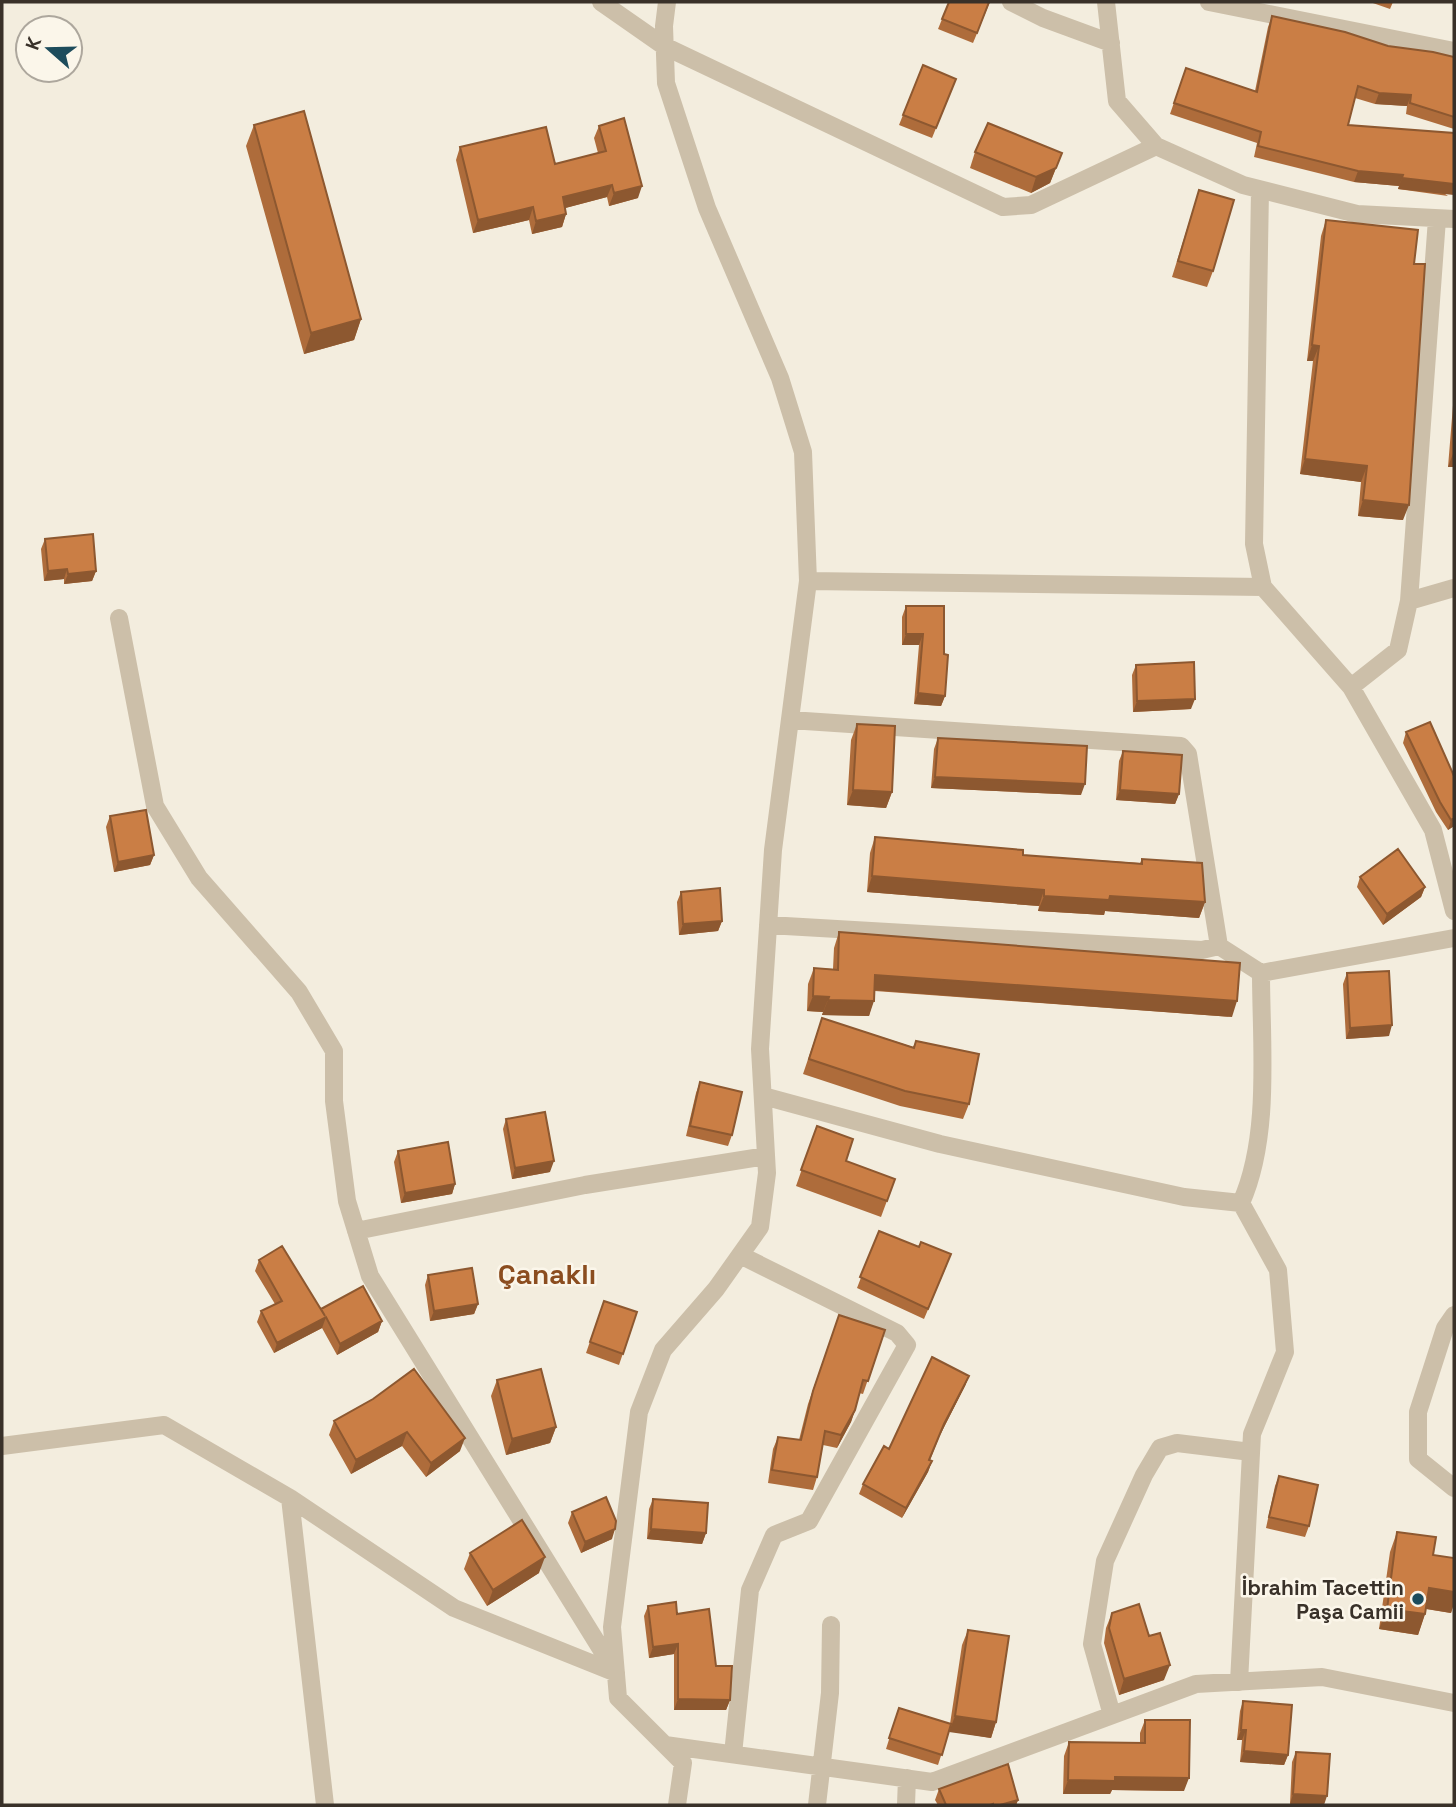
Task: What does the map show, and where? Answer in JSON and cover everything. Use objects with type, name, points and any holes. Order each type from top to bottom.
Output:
[{"type":"street","points":[[601,2],[664,47],[1003,207],[1031,205],[1156,146]]},
{"type":"street","points":[[667,2],[664,47],[666,83],[707,208],[780,377],[803,452],[808,581],[773,850],[760,1049],[767,1173],[760,1227],[663,1350],[639,1412],[612,1627],[618,1698],[683,1763],[677,1805]]},
{"type":"street","points":[[1011,2],[1043,18],[1111,43]]},
{"type":"street","points":[[1107,2],[1117,101],[1156,146],[1243,185],[1261,190],[1357,214],[1446,219],[1409,601],[1398,650],[1351,687]]},
{"type":"street","points":[[1209,2],[1454,51]]},
{"type":"street","points":[[1261,190],[1254,544],[1263,587],[1351,687],[1433,830],[1454,911]]},
{"type":"street","points":[[808,581],[1263,587]]},
{"type":"street","points":[[1409,601],[1454,589]]},
{"type":"street","points":[[119,618],[155,806],[199,878],[299,992],[334,1051],[334,1101],[347,1200],[370,1276],[616,1673]]},
{"type":"street","points":[[790,720],[1181,746],[1188,754],[1219,946]]},
{"type":"street","points":[[768,925],[1202,950],[1219,946],[1261,973],[1454,938]]},
{"type":"street","points":[[1241,1203],[1249,1184],[1262,1105],[1261,973]]},
{"type":"street","points":[[763,1096],[940,1144],[1184,1197],[1241,1203]]},
{"type":"street","points":[[356,1231],[585,1185],[766,1156]]},
{"type":"street","points":[[1239,1682],[1252,1434],[1285,1352],[1278,1270],[1241,1203]]},
{"type":"street","points":[[733,1754],[750,1590],[774,1535],[809,1521],[907,1345],[897,1333],[740,1255]]},
{"type":"street","points":[[1454,1315],[1446,1328],[1419,1412],[1418,1460],[1454,1488]]},
{"type":"street","points":[[2,1446],[164,1425],[290,1497],[454,1608],[616,1673]]},
{"type":"street","points":[[1112,1715],[1092,1644],[1105,1561],[1144,1475],[1160,1448],[1177,1443],[1251,1452]]},
{"type":"street","points":[[290,1497],[325,1805]]},
{"type":"street","points":[[817,1805],[830,1693],[831,1625]]},
{"type":"street","points":[[665,1745],[932,1782],[1196,1684],[1322,1677],[1454,1703]]},
{"type":"street","points":[[906,1805],[907,1778]]},
{"type":"building","points":[[949,2],[989,2],[977,33],[942,19]]},
{"type":"building","points":[[1272,16],[1345,32],[1388,46],[1454,57],[1454,117],[1410,103],[1411,95],[1379,93],[1358,86],[1348,125],[1454,133],[1454,184],[1358,171],[1258,146],[1261,132],[1174,103],[1186,68],[1257,92]]},
{"type":"building","points":[[923,65],[956,79],[936,128],[903,115]]},
{"type":"building","points":[[304,111],[361,319],[311,333],[254,125]]},
{"type":"building","points":[[624,118],[642,186],[614,193],[612,185],[563,197],[566,214],[536,221],[533,207],[478,220],[460,147],[546,127],[555,164],[606,151],[599,126]]},
{"type":"building","points":[[988,123],[1062,153],[1056,168],[1036,177],[975,152]]},
{"type":"building","points":[[1199,190],[1234,200],[1213,271],[1178,261]]},
{"type":"building","points":[[1326,220],[1418,230],[1414,264],[1425,264],[1409,505],[1363,500],[1367,466],[1305,459],[1319,346],[1312,345]]},
{"type":"building","points":[[93,534],[96,571],[68,574],[67,569],[48,571],[45,539]]},
{"type":"building","points":[[906,606],[944,606],[944,654],[948,655],[945,696],[918,693],[923,634],[906,634]]},
{"type":"building","points":[[1194,662],[1195,699],[1137,701],[1136,665]]},
{"type":"building","points":[[1430,722],[1454,776],[1454,818],[1451,820],[1406,732]]},
{"type":"building","points":[[857,724],[895,726],[892,792],[853,790]]},
{"type":"building","points":[[938,738],[1087,746],[1085,784],[935,777]]},
{"type":"building","points":[[1123,751],[1182,755],[1179,794],[1120,790]]},
{"type":"building","points":[[146,810],[154,855],[118,862],[110,816]]},
{"type":"building","points":[[875,837],[1023,850],[1023,855],[1142,864],[1142,859],[1202,863],[1205,902],[1110,896],[1109,900],[1044,896],[1044,890],[872,876]]},
{"type":"building","points":[[1398,849],[1425,887],[1387,914],[1360,877]]},
{"type":"building","points":[[720,888],[722,921],[683,924],[681,892]]},
{"type":"building","points":[[839,932],[1240,963],[1237,1001],[875,975],[874,1001],[828,1000],[829,997],[813,996],[814,968],[838,970]]},
{"type":"building","points":[[1389,971],[1392,1025],[1350,1028],[1347,973]]},
{"type":"building","points":[[822,1018],[914,1048],[916,1041],[979,1054],[969,1104],[905,1091],[809,1059]]},
{"type":"building","points":[[700,1082],[742,1092],[732,1135],[690,1126]]},
{"type":"building","points":[[545,1112],[554,1161],[515,1168],[506,1119]]},
{"type":"building","points":[[817,1126],[853,1139],[846,1161],[895,1179],[887,1201],[801,1170]]},
{"type":"building","points":[[448,1142],[455,1184],[405,1193],[398,1151]]},
{"type":"building","points":[[879,1231],[919,1247],[921,1242],[951,1254],[928,1309],[860,1277]]},
{"type":"building","points":[[282,1246],[325,1316],[321,1309],[363,1286],[382,1321],[340,1344],[326,1317],[277,1343],[261,1311],[282,1301],[259,1260]]},
{"type":"building","points":[[472,1268],[478,1304],[434,1311],[428,1275]]},
{"type":"building","points":[[604,1301],[637,1312],[623,1354],[590,1342]]},
{"type":"building","points":[[839,1315],[885,1330],[868,1381],[863,1380],[855,1410],[841,1435],[825,1431],[817,1477],[772,1470],[778,1437],[801,1440],[813,1391]]},
{"type":"building","points":[[932,1357],[969,1376],[944,1424],[929,1460],[932,1461],[906,1508],[863,1484],[884,1446],[889,1449]]},
{"type":"building","points":[[414,1369],[465,1438],[431,1463],[407,1432],[356,1460],[334,1421],[373,1399]]},
{"type":"building","points":[[541,1369],[556,1427],[512,1439],[497,1380]]},
{"type":"building","points":[[1279,1476],[1318,1485],[1309,1526],[1269,1517]]},
{"type":"building","points":[[606,1497],[616,1521],[615,1529],[585,1542],[572,1512]]},
{"type":"building","points":[[653,1499],[708,1503],[706,1533],[651,1529]]},
{"type":"building","points":[[522,1520],[545,1557],[493,1590],[470,1553]]},
{"type":"building","points":[[1397,1532],[1436,1537],[1433,1555],[1454,1558],[1454,1592],[1429,1588],[1425,1614],[1387,1609]]},
{"type":"building","points":[[676,1602],[677,1614],[709,1609],[716,1666],[732,1666],[730,1700],[678,1699],[678,1644],[653,1647],[648,1606]]},
{"type":"building","points":[[1139,1604],[1149,1636],[1160,1633],[1170,1665],[1124,1679],[1109,1628],[1112,1613]]},
{"type":"building","points":[[968,1630],[1009,1636],[996,1722],[955,1716]]},
{"type":"building","points":[[1243,1701],[1292,1705],[1288,1755],[1244,1751],[1246,1730],[1241,1730]]},
{"type":"building","points":[[899,1708],[951,1724],[942,1755],[889,1738]]},
{"type":"building","points":[[1145,1720],[1190,1720],[1189,1778],[1115,1777],[1115,1781],[1068,1780],[1069,1742],[1145,1743]]},
{"type":"building","points":[[1296,1752],[1330,1754],[1327,1796],[1293,1794]]},
{"type":"building","points":[[1008,1764],[1018,1800],[1000,1805],[946,1805],[939,1789]]},
{"type":"place","name":"İbrahim Tacettin Paşa Camii","points":[[1418,1599]]},
{"type":"district","name":"Çanaklı","points":[[547,1274]]}]
